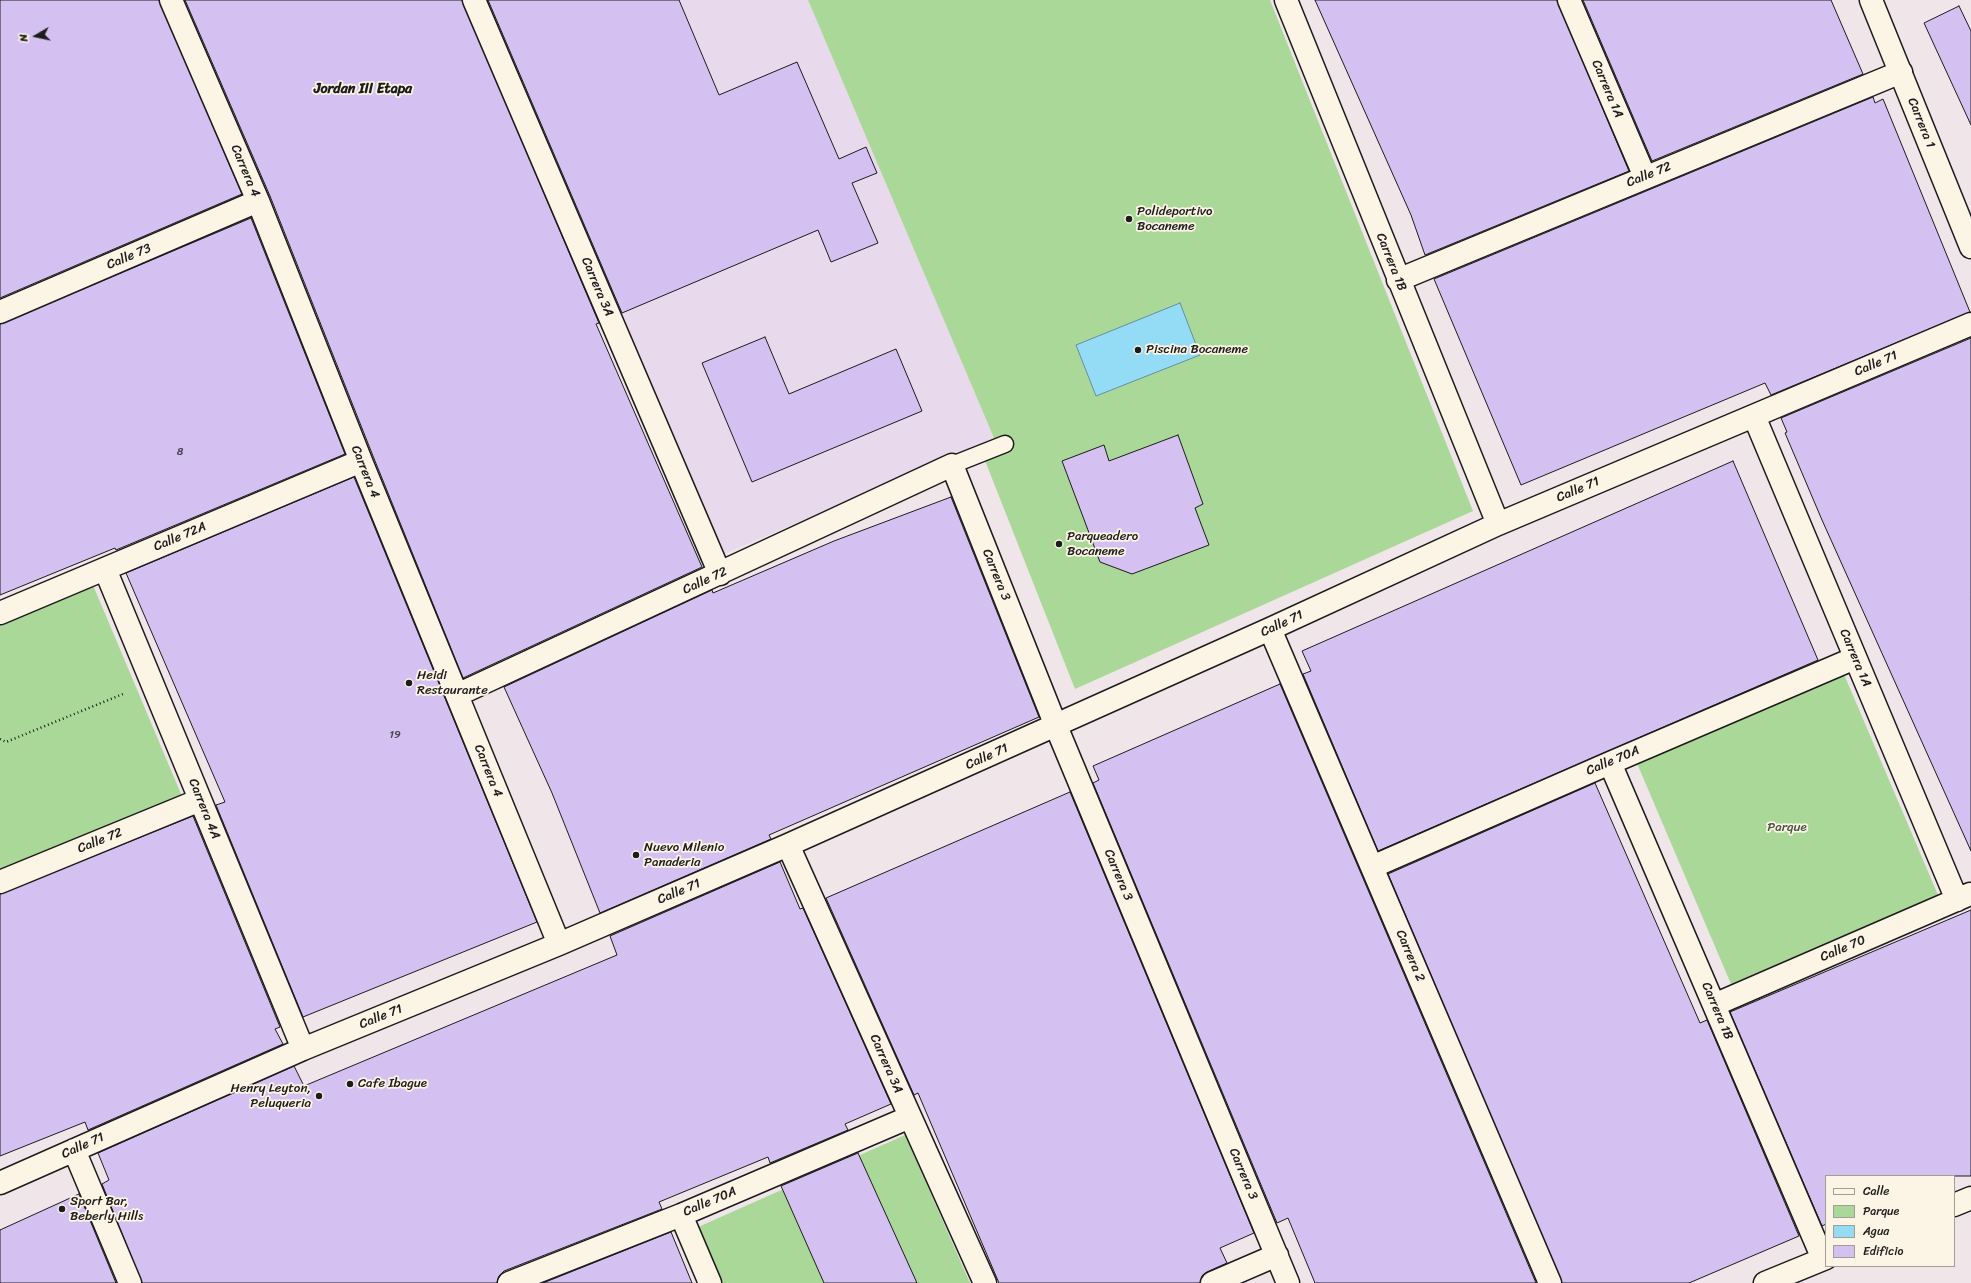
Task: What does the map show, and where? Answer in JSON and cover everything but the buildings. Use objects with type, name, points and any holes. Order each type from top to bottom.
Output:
[{"type":"street","name":"Carrera 4","points":[[171,0],[258,201],[361,461],[559,944]]},
{"type":"street","name":"Carrera 3A","points":[[474,0],[720,574]]},
{"type":"street","name":"Carrera 1B","points":[[1286,0],[1498,524]]},
{"type":"street","name":"Carrera 1A","points":[[1569,0],[1645,177]]},
{"type":"street","name":"Carrera 1","points":[[1871,0],[1971,246]]},
{"type":"street","name":"Calle 72","points":[[1398,280],[1901,72]]},
{"type":"street","name":"Calle 73","points":[[0,312],[258,201]]},
{"type":"street","name":"Calle 71","points":[[0,1183],[303,1049],[559,944],[788,845],[1056,726],[1498,524],[1971,324]]},
{"type":"street","name":"Carrera 1A","points":[[1754,416],[1855,658],[1964,897]]},
{"type":"street","name":"Calle 72A","points":[[0,613],[361,461]]},
{"type":"street","name":"Calle 72","points":[[457,695],[952,466]]},
{"type":"street","name":"Carrera 3","points":[[952,466],[1056,726],[1288,1283]]},
{"type":"street","name":"Carrera 4A","points":[[105,569],[303,1049]]},
{"type":"street","name":"Carrera 2","points":[[1270,629],[1550,1283]]},
{"type":"street","name":"Calle 70A","points":[[1372,867],[1610,762],[1855,658]]},
{"type":"street","name":"Carrera 1B","points":[[1610,762],[1824,1258]]},
{"type":"street","name":"Calle 72","points":[[0,882],[200,800]]},
{"type":"street","name":"Carrera 3A","points":[[788,845],[985,1283]]},
{"type":"street","name":"Calle 70","points":[[1714,1005],[1964,897]]},
{"type":"street","name":"Calle 70A","points":[[509,1283],[681,1215],[910,1117]]},
{"type":"street","points":[[74,1150],[130,1283]]},
{"type":"street","points":[[1955,1205],[1971,1198]]},
{"type":"street","points":[[681,1215],[710,1283]]},
{"type":"street","points":[[1212,1283],[1277,1256]]},
{"type":"street","points":[[1765,1283],[1824,1258]]},
{"type":"lane","points":[[952,466],[1005,444]]},
{"type":"path","points":[[0,738],[6,742],[125,694]]},
{"type":"shaded area","points":[[489,0],[808,0],[994,438],[724,554]]},
{"type":"green space","name":"Polideportivo Bocaneme","points":[[808,0],[1270,0],[1473,511],[1075,689],[982,453],[994,438]]},
{"type":"green space","points":[[90,578],[184,801],[0,879],[0,615]]},
{"type":"green space","name":"Parque","points":[[1843,672],[1938,895],[1731,984],[1636,761]]},
{"type":"green space","points":[[905,1135],[970,1283],[721,1283],[696,1228]]},
{"type":"water","name":"Piscina Bocaneme","points":[[1180,303],[1200,355],[1096,396],[1076,345]]},
{"type":"place","name":"Polideportivo Bocaneme","points":[[1129,219]]},
{"type":"place","name":"Piscina Bocaneme","points":[[1138,350]]},
{"type":"place","name":"Parqueadero Bocaneme","points":[[1059,544]]},
{"type":"place","name":"Heidi Restaurante","points":[[409,683]]},
{"type":"place","name":"Nuevo Milenio Panaderia","points":[[636,855]]},
{"type":"place","name":"Cafe Ibague","points":[[350,1084]]},
{"type":"place","name":"Henry Leyton, Peluqueria","points":[[319,1096]]},
{"type":"place","name":"Sport Bar, Beberly Hills","points":[[62,1209]]},
{"type":"district","name":"Jordan III Etapa","points":[[363,89]]}]
